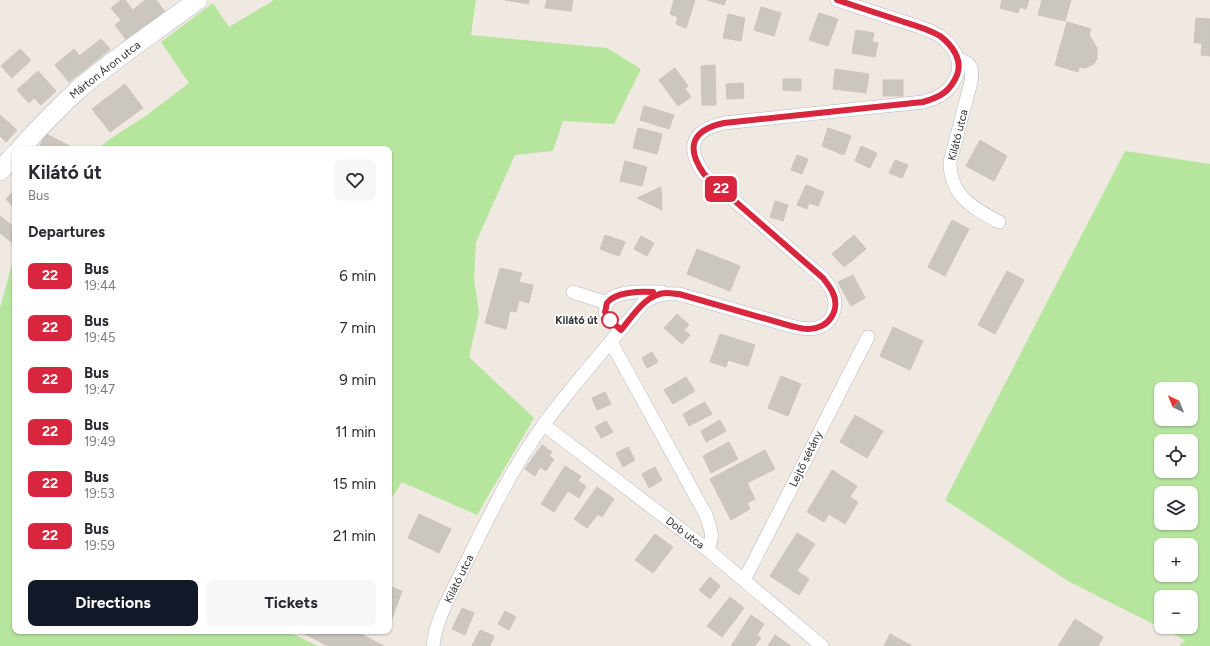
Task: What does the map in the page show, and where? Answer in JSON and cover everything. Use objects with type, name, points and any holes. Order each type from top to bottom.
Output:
[{"type":"street","name":"Márton Áron utca","points":[[23,146],[44,122],[80,88],[112,62],[198,0]]},
{"type":"street","points":[[621,330],[610,320],[605,312],[608,302],[614,296],[640,291],[679,294],[791,326],[807,329],[818,328],[828,322],[834,314],[836,302],[832,291],[823,278],[704,174],[697,165],[693,156],[693,148],[695,139],[701,132],[711,126],[724,123],[929,100],[940,97],[951,87],[958,73],[958,58],[952,46],[940,36],[920,27],[837,0]]},
{"type":"street","name":"Kilátó utca","points":[[958,58],[969,64],[973,70],[950,162],[950,172],[955,185],[967,204],[999,222]]},
{"type":"street","points":[[0,171],[12,157]]},
{"type":"street","points":[[573,292],[608,302]]},
{"type":"street","points":[[544,425],[644,302],[665,293]]},
{"type":"street","name":"Lejtő sétány","points":[[744,580],[788,497],[825,418],[868,337]]},
{"type":"street","points":[[611,342],[706,515],[712,531],[712,540],[708,550]]},
{"type":"street","name":"Kilátó utca","points":[[433,646],[435,632],[440,619],[490,513],[544,425]]},
{"type":"street","name":"Dob utca","points":[[544,425],[708,550],[822,646]]},
{"type":"green space","points":[[274,0],[476,0],[471,35],[607,48],[641,69],[614,124],[563,121],[553,151],[515,155],[476,242],[474,279],[479,313],[469,357],[534,418],[477,515],[402,482],[392,497],[392,146],[102,146],[147,115],[189,83],[161,42],[213,3],[229,27]]},
{"type":"green space","points":[[1125,151],[1210,164],[1210,646],[1179,646],[1185,640],[1173,634],[1198,634],[1198,590],[1154,590],[1154,624],[1068,581],[945,500]]},
{"type":"green space","points":[[12,264],[12,634],[292,634],[318,646],[0,646],[0,308]]},
{"type":"building","points":[[121,0],[125,0],[146,27],[127,41],[115,25],[121,20],[111,8]]},
{"type":"building","points":[[145,0],[156,0],[165,12],[146,27],[133,10]]},
{"type":"building","points":[[505,0],[529,0],[529,4]]},
{"type":"building","points":[[547,0],[573,0],[571,11],[545,8]]},
{"type":"building","points":[[674,0],[695,0],[686,28],[676,24],[678,17],[670,14]]},
{"type":"building","points":[[707,0],[726,0],[724,5]]},
{"type":"building","points":[[1002,0],[1029,0],[1026,9],[1020,7],[1018,13],[1000,8]]},
{"type":"building","points":[[1042,0],[1071,0],[1065,21],[1038,15]]},
{"type":"building","points":[[761,7],[781,13],[774,36],[754,30]]},
{"type":"building","points":[[819,13],[838,19],[828,46],[809,40]]},
{"type":"building","points":[[728,14],[745,18],[741,41],[723,38]]},
{"type":"building","points":[[1196,18],[1210,19],[1210,56],[1201,55],[1202,43],[1194,43]]},
{"type":"building","points":[[1067,22],[1091,29],[1089,35],[1097,48],[1097,58],[1094,64],[1085,68],[1079,67],[1078,72],[1055,65]]},
{"type":"building","points":[[856,30],[874,33],[872,42],[878,43],[875,57],[852,53]]},
{"type":"building","points":[[101,39],[110,49],[88,67],[79,56]]},
{"type":"building","points":[[20,49],[31,60],[12,78],[1,66]]},
{"type":"building","points":[[74,49],[88,67],[69,82],[55,65]]},
{"type":"building","points":[[715,65],[716,105],[702,105],[701,66]]},
{"type":"building","points":[[675,68],[688,86],[685,89],[691,97],[678,106],[659,80]]},
{"type":"building","points":[[835,69],[869,74],[866,93],[833,89]]},
{"type":"building","points":[[38,71],[56,91],[41,105],[34,98],[29,103],[17,90]]},
{"type":"building","points":[[783,79],[801,79],[801,91],[783,90]]},
{"type":"building","points":[[883,80],[903,80],[903,96],[883,96]]},
{"type":"building","points":[[743,83],[744,98],[727,99],[726,84]]},
{"type":"building","points":[[125,84],[143,108],[110,132],[92,109]]},
{"type":"building","points":[[644,106],[674,115],[669,129],[640,120]]},
{"type":"building","points":[[0,115],[17,130],[6,142],[0,136]]},
{"type":"building","points":[[638,128],[662,134],[657,154],[633,148]]},
{"type":"building","points":[[828,128],[851,136],[844,155],[822,146]]},
{"type":"building","points":[[46,134],[70,146],[40,146]]},
{"type":"building","points":[[980,140],[1007,156],[994,181],[966,166]]},
{"type":"building","points":[[861,146],[877,153],[870,168],[855,161]]},
{"type":"building","points":[[797,155],[808,159],[802,174],[791,170]]},
{"type":"building","points":[[895,160],[908,165],[902,178],[889,173]]},
{"type":"building","points":[[625,161],[647,167],[642,186],[620,181]]},
{"type":"building","points":[[806,185],[824,192],[818,206],[809,203],[807,209],[797,205]]},
{"type":"building","points":[[661,187],[662,210],[637,198]]},
{"type":"building","points":[[12,193],[12,206],[6,199]]},
{"type":"building","points":[[775,201],[788,205],[783,221],[770,217]]},
{"type":"building","points":[[0,216],[12,226],[12,243],[0,233]]},
{"type":"building","points":[[952,220],[969,229],[945,276],[928,267]]},
{"type":"building","points":[[605,235],[625,242],[619,256],[600,249]]},
{"type":"building","points":[[854,235],[866,249],[844,267],[832,254]]},
{"type":"building","points":[[641,236],[654,243],[647,256],[634,249]]},
{"type":"building","points":[[697,249],[740,266],[730,291],[687,274]]},
{"type":"building","points":[[500,268],[522,273],[519,282],[533,285],[529,303],[519,300],[516,312],[510,311],[506,329],[485,323]]},
{"type":"building","points":[[1007,271],[1024,280],[995,334],[978,325]]},
{"type":"building","points":[[853,275],[865,298],[851,306],[838,282]]},
{"type":"building","points":[[677,314],[689,325],[684,330],[690,335],[682,344],[664,328]]},
{"type":"building","points":[[893,327],[923,341],[910,370],[880,356]]},
{"type":"building","points":[[720,334],[755,345],[748,366],[728,360],[726,367],[710,362]]},
{"type":"building","points":[[652,352],[658,362],[647,368],[642,358]]},
{"type":"building","points":[[781,376],[801,384],[788,416],[768,408]]},
{"type":"building","points":[[686,377],[695,391],[673,404],[664,390]]},
{"type":"building","points":[[605,392],[611,404],[597,410],[592,398]]},
{"type":"building","points":[[705,402],[712,414],[689,426],[683,414]]},
{"type":"building","points":[[855,415],[883,431],[867,458],[840,442]]},
{"type":"building","points":[[720,420],[726,431],[706,442],[701,431]]},
{"type":"building","points":[[606,421],[613,432],[601,438],[595,427]]},
{"type":"building","points":[[729,442],[738,459],[711,473],[703,456]]},
{"type":"building","points":[[542,445],[552,452],[549,456],[554,459],[546,471],[540,467],[535,476],[525,469]]},
{"type":"building","points":[[628,447],[635,460],[623,467],[616,453]]},
{"type":"building","points":[[765,450],[775,469],[747,483],[755,499],[747,503],[750,509],[731,520],[710,479]]},
{"type":"building","points":[[565,466],[581,476],[578,481],[586,486],[579,498],[568,491],[554,512],[541,504]]},
{"type":"building","points":[[655,467],[662,480],[649,488],[642,474]]},
{"type":"building","points":[[832,470],[857,486],[850,497],[858,502],[845,524],[829,514],[824,522],[807,512]]},
{"type":"building","points":[[597,487],[614,499],[602,517],[598,514],[587,528],[574,519]]},
{"type":"building","points":[[419,514],[451,529],[439,553],[408,538]]},
{"type":"building","points":[[797,533],[815,544],[797,571],[809,579],[799,595],[770,576]]},
{"type":"building","points":[[655,534],[673,547],[653,573],[635,560]]},
{"type":"building","points":[[710,577],[720,586],[710,599],[699,590]]},
{"type":"building","points":[[392,587],[402,591],[392,618]]},
{"type":"building","points":[[730,597],[744,608],[722,637],[707,626]]},
{"type":"building","points":[[462,608],[474,613],[465,635],[452,629]]},
{"type":"building","points":[[505,611],[516,617],[509,630],[498,624]]},
{"type":"building","points":[[751,615],[764,624],[757,635],[761,638],[755,646],[731,646]]},
{"type":"building","points":[[1075,619],[1103,637],[1098,646],[1058,646]]},
{"type":"building","points":[[480,630],[494,636],[490,646],[472,646]]},
{"type":"building","points":[[305,634],[361,634],[384,646],[328,646]]},
{"type":"building","points":[[890,634],[912,646],[884,646]]},
{"type":"building","points":[[775,635],[791,646],[768,646]]},
{"type":"bus line","name":"22","points":[[653,292],[640,291],[614,296],[608,302],[605,312],[610,320],[621,330],[644,302],[665,293],[679,294],[791,326],[807,329],[818,328],[828,322],[834,314],[836,302],[832,291],[823,278],[704,174],[697,165],[693,156],[693,148],[695,139],[701,132],[711,126],[724,123],[923,102],[940,97],[951,87],[958,73],[958,58],[952,46],[940,36],[920,27],[837,0]]},
{"type":"place","name":"Kilátó út","points":[[610,320]]}]
